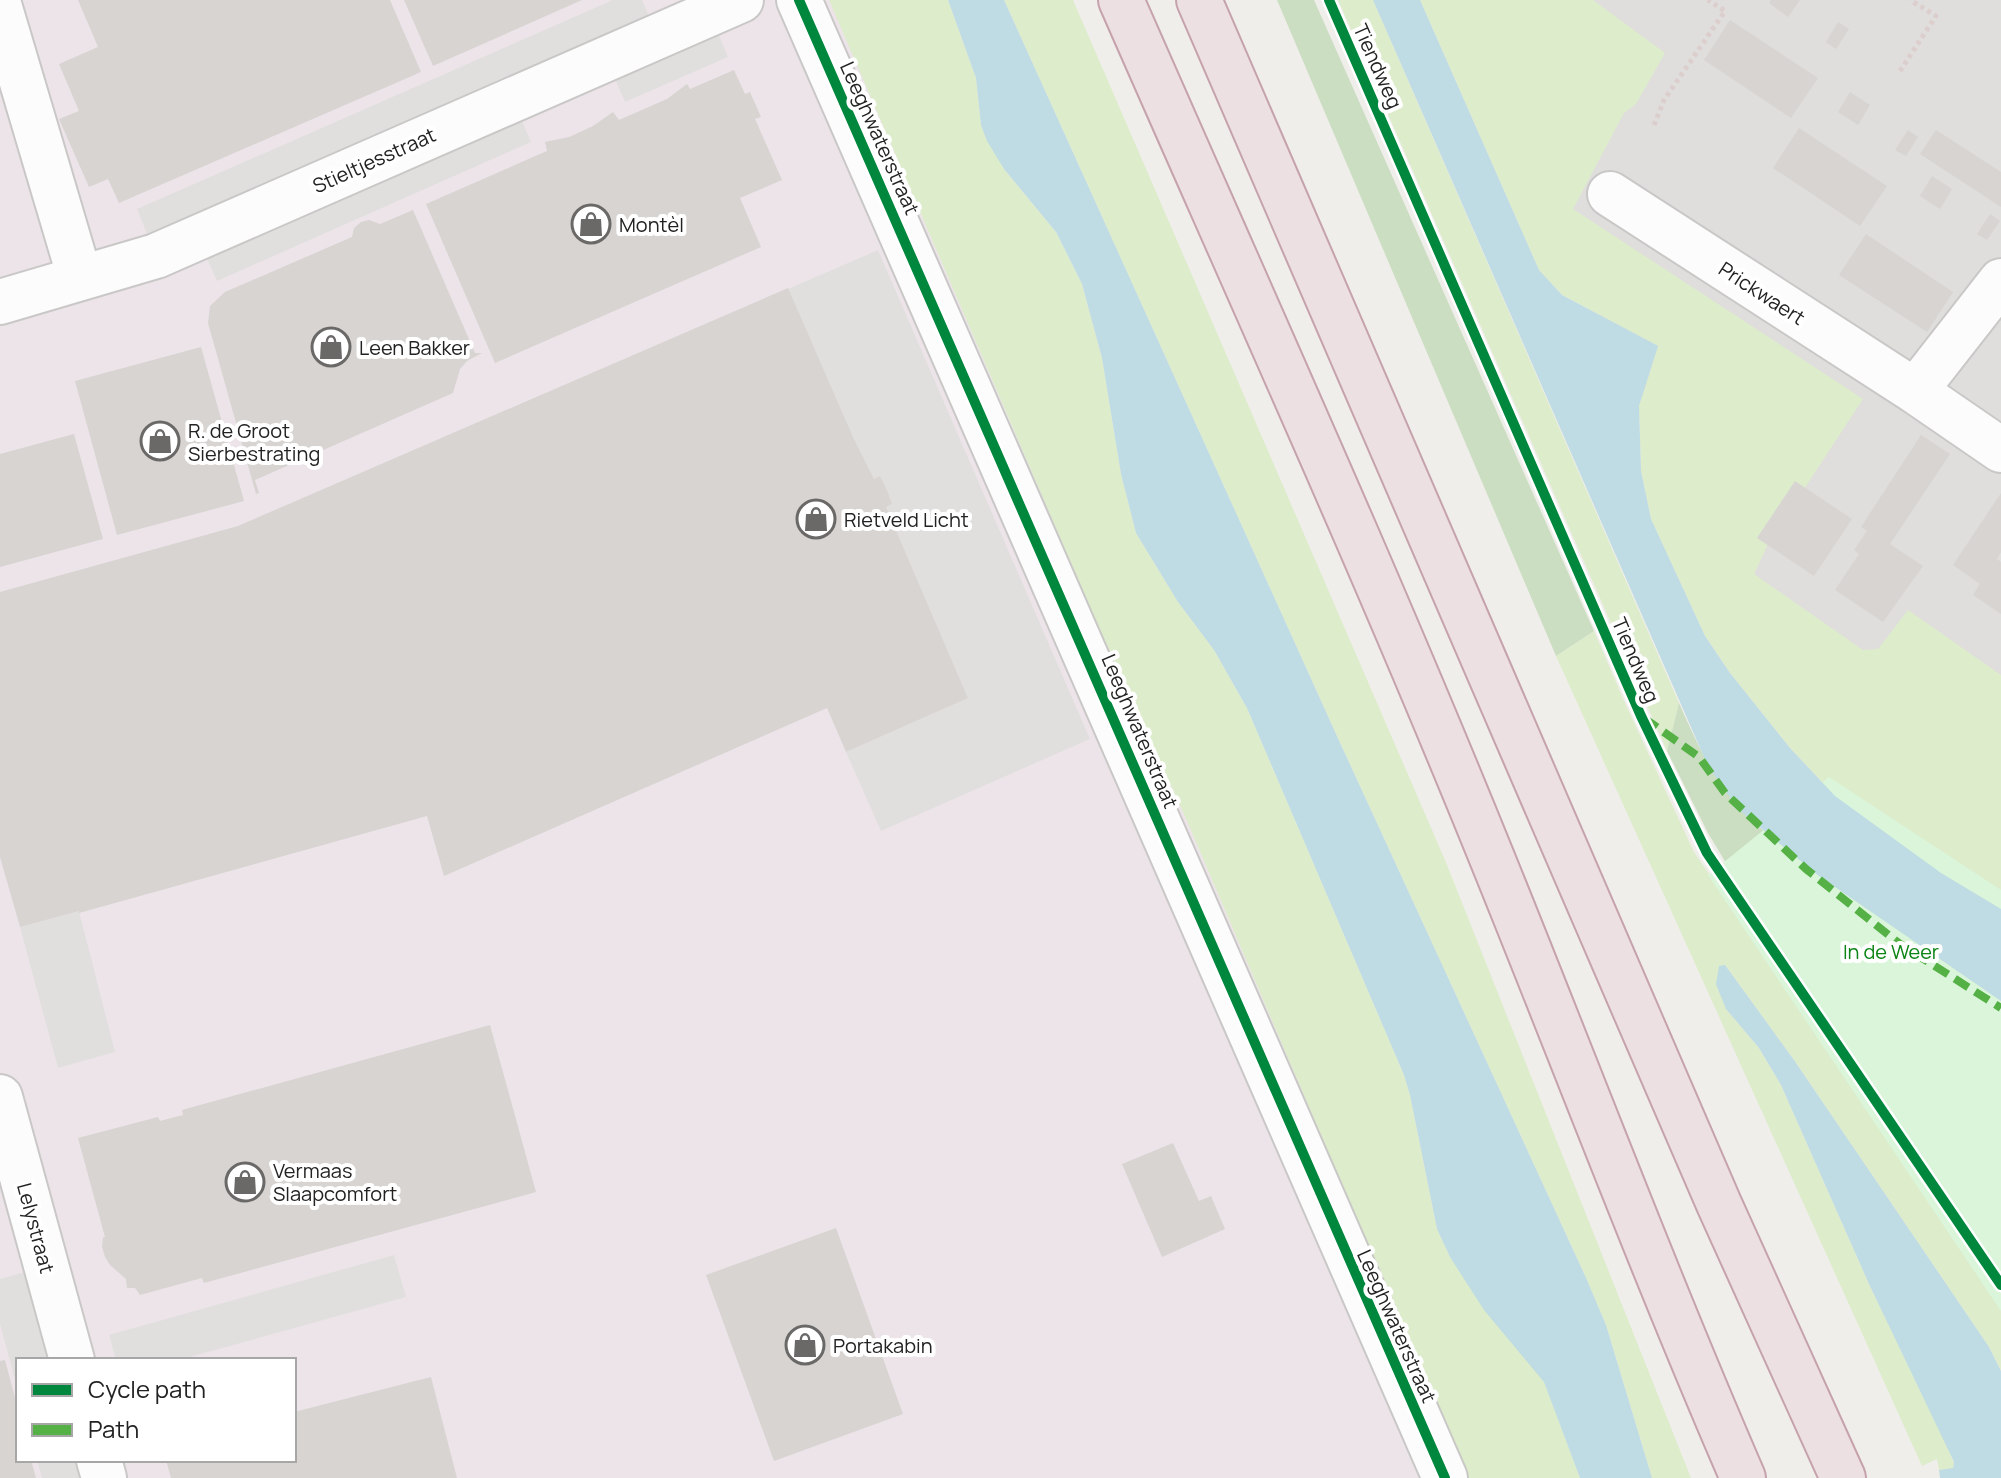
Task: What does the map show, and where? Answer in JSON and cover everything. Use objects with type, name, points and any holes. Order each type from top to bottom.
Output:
[{"type":"highway","points":[[1121,0],[1404,646],[1493,859],[1671,1310],[1743,1478]]},
{"type":"highway","points":[[1199,0],[1713,1190],[1843,1478]]},
{"type":"street","name":"Stieltjesstraat","points":[[0,302],[156,256],[741,0]]},
{"type":"street","name":"Leeghwaterstraat","points":[[799,0],[1445,1478]]},
{"type":"street","points":[[0,8],[80,278]]},
{"type":"street","name":"Prickwaert","points":[[1610,194],[2001,450]]},
{"type":"street","points":[[1915,391],[2001,281]]},
{"type":"street","name":"Lelystraat","points":[[0,1097],[71,1358]]},
{"type":"path","points":[[1654,125],[1664,100],[1725,11],[1708,0]]},
{"type":"path","points":[[1900,71],[1936,16],[1910,0]]},
{"type":"shaded area","points":[[0,0],[877,0],[1508,1478],[0,1478]]},
{"type":"shaded area","points":[[613,0],[642,0],[658,36],[710,14],[728,57],[625,102],[606,59],[513,100],[531,142],[217,281],[198,238],[156,256],[137,209]]},
{"type":"shaded area","points":[[1434,0],[2001,0],[2001,1081]]},
{"type":"shaded area","points":[[878,250],[1090,739],[881,831],[846,752],[968,698],[886,507],[892,504],[887,490],[880,476],[874,479],[854,439],[788,289]]},
{"type":"shaded area","points":[[79,911],[115,1052],[58,1068],[20,927]]},
{"type":"shaded area","points":[[394,1255],[406,1297],[186,1358],[115,1358],[109,1335]]},
{"type":"shaded area","points":[[46,1266],[71,1358],[16,1358],[16,1384],[0,1324],[0,1279]]},
{"type":"shaded area","points":[[38,1462],[100,1462],[104,1478],[42,1478]]},
{"type":"green space","points":[[829,0],[948,0],[976,78],[981,125],[1004,169],[1056,232],[1082,284],[1102,358],[1121,474],[1136,533],[1178,602],[1214,650],[1247,708],[1404,1075],[1437,1229],[1450,1257],[1544,1381],[1580,1478],[1467,1478],[1187,821],[1092,612]]},
{"type":"green space","points":[[1004,0],[1073,0],[1445,860],[1691,1478],[1652,1478],[1606,1325],[1587,1280]]},
{"type":"green space","points":[[1277,0],[1314,0],[1594,631],[1556,656]]},
{"type":"green space","points":[[1338,0],[1373,0],[1679,703],[1667,751]]},
{"type":"green space","points":[[1420,0],[1593,0],[1665,53],[1636,104],[1624,113],[1573,209],[1863,399],[1768,544],[1754,574],[1863,650],[1878,649],[1908,610],[2001,675],[2001,909],[1835,796],[1790,748],[1730,673],[1705,636],[1651,519],[1641,471],[1639,406],[1658,346],[1562,295],[1539,270]]},
{"type":"green space","points":[[1594,631],[1694,852],[2001,1297],[2001,1371],[1989,1347],[1794,1060],[1725,965],[1726,1009],[1759,1048],[1781,1085],[1869,1284],[1944,1439],[1954,1463],[1953,1468],[1939,1470],[1937,1459],[1922,1466],[1556,656]]},
{"type":"green space","points":[[1679,703],[1724,789],[1766,833],[1750,903],[1708,833],[1667,751]]},
{"type":"green space","name":"In de Weer","points":[[1829,777],[2001,890],[2001,1311],[1708,875]]},
{"type":"water","points":[[948,0],[1004,0],[1587,1280],[1606,1325],[1652,1478],[1580,1478],[1544,1382],[1484,1310],[1450,1257],[1437,1229],[1404,1075],[1247,708],[1214,650],[1178,602],[1136,533],[1121,474],[1102,358],[1082,284],[1056,232],[1004,169],[987,141],[981,125],[976,78]]},
{"type":"water","points":[[1373,0],[1420,0],[1539,270],[1562,295],[1658,346],[1639,406],[1641,471],[1651,519],[1705,636],[1730,673],[1790,748],[1835,796],[1941,873],[2001,909],[2001,1001],[1819,876],[1739,810],[1708,766]]},
{"type":"water","points":[[1725,965],[1794,1060],[1989,1347],[2001,1371],[2001,1478],[1940,1478],[1939,1470],[1953,1468],[1954,1462],[1869,1284],[1781,1085],[1759,1048],[1726,1009],[1716,984],[1719,966]]},
{"type":"building","points":[[78,0],[390,0],[421,72],[119,203],[108,179],[89,187],[59,119],[79,111],[59,64],[98,47]]},
{"type":"building","points":[[404,0],[582,0],[433,66]]},
{"type":"building","points":[[1771,0],[1800,0],[1788,17],[1769,3]]},
{"type":"building","points":[[1730,20],[1818,78],[1791,118],[1704,60]]},
{"type":"building","points":[[1838,22],[1849,29],[1836,49],[1826,42]]},
{"type":"building","points":[[734,70],[745,94],[750,92],[761,117],[755,119],[782,180],[740,198],[761,247],[495,363],[426,204],[547,151],[545,142],[569,137],[613,112],[619,120],[667,99],[687,84],[690,89]]},
{"type":"building","points":[[1850,92],[1870,105],[1858,125],[1838,112]]},
{"type":"building","points":[[1799,128],[1887,186],[1860,226],[1773,168]]},
{"type":"building","points":[[1908,130],[1918,137],[1906,156],[1895,150]]},
{"type":"building","points":[[1936,130],[2001,172],[2001,207],[1920,154]]},
{"type":"building","points":[[1932,176],[1952,189],[1940,209],[1920,196]]},
{"type":"building","points":[[413,210],[475,353],[482,353],[460,369],[453,393],[255,480],[259,493],[256,494],[208,323],[210,306],[225,292],[352,237],[354,228],[361,222],[369,220],[380,224]]},
{"type":"building","points":[[1990,214],[2000,221],[1987,240],[1977,234]]},
{"type":"building","points":[[1866,234],[1953,292],[1927,332],[1839,275]]},
{"type":"building","points":[[788,288],[854,439],[874,479],[880,476],[887,490],[892,504],[886,507],[968,698],[846,752],[827,708],[444,876],[427,816],[20,927],[0,857],[0,592],[238,526]]},
{"type":"building","points":[[201,347],[244,501],[117,535],[75,381]]},
{"type":"building","points":[[74,434],[103,539],[0,567],[0,454]]},
{"type":"building","points":[[1921,435],[1950,454],[1890,544],[1923,566],[1883,622],[1835,590],[1859,554],[1854,550],[1867,531],[1861,527]]},
{"type":"building","points":[[1795,481],[1852,519],[1814,576],[1757,538]]},
{"type":"building","points":[[2001,493],[2001,552],[1997,559],[2001,562],[2001,614],[1973,595],[1980,584],[1953,565]]},
{"type":"building","points":[[490,1025],[536,1192],[204,1283],[202,1278],[140,1295],[135,1288],[127,1288],[126,1279],[105,1257],[102,1247],[105,1237],[78,1138],[158,1117],[160,1121],[183,1115],[182,1110]]},
{"type":"building","points":[[1173,1143],[1199,1201],[1211,1196],[1225,1229],[1162,1257],[1122,1164]]},
{"type":"building","points":[[836,1228],[903,1414],[774,1461],[706,1275]]},
{"type":"building","points":[[5,1360],[16,1401],[16,1462],[32,1462],[36,1478],[0,1478],[0,1361]]},
{"type":"building","points":[[431,1377],[457,1478],[171,1478],[167,1462],[296,1462],[296,1411]]},
{"type":"marked path","points":[[1644,718],[1699,757],[1725,793],[1806,869],[1900,944],[2001,1008]]},
{"type":"cycle path","points":[[799,0],[1445,1478]]},
{"type":"cycle path","name":"Tiendweg","points":[[1329,0],[1641,716],[1707,853],[2001,1285]]},
{"type":"place","name":"Montèl","points":[[591,224]]},
{"type":"place","name":"Leen Bakker","points":[[331,347]]},
{"type":"place","name":"R. de Groot Sierbestrating","points":[[160,441]]},
{"type":"place","name":"Rietveld Licht","points":[[816,519]]},
{"type":"place","name":"Vermaas Slaapcomfort","points":[[245,1182]]},
{"type":"place","name":"Portakabin","points":[[805,1345]]}]
